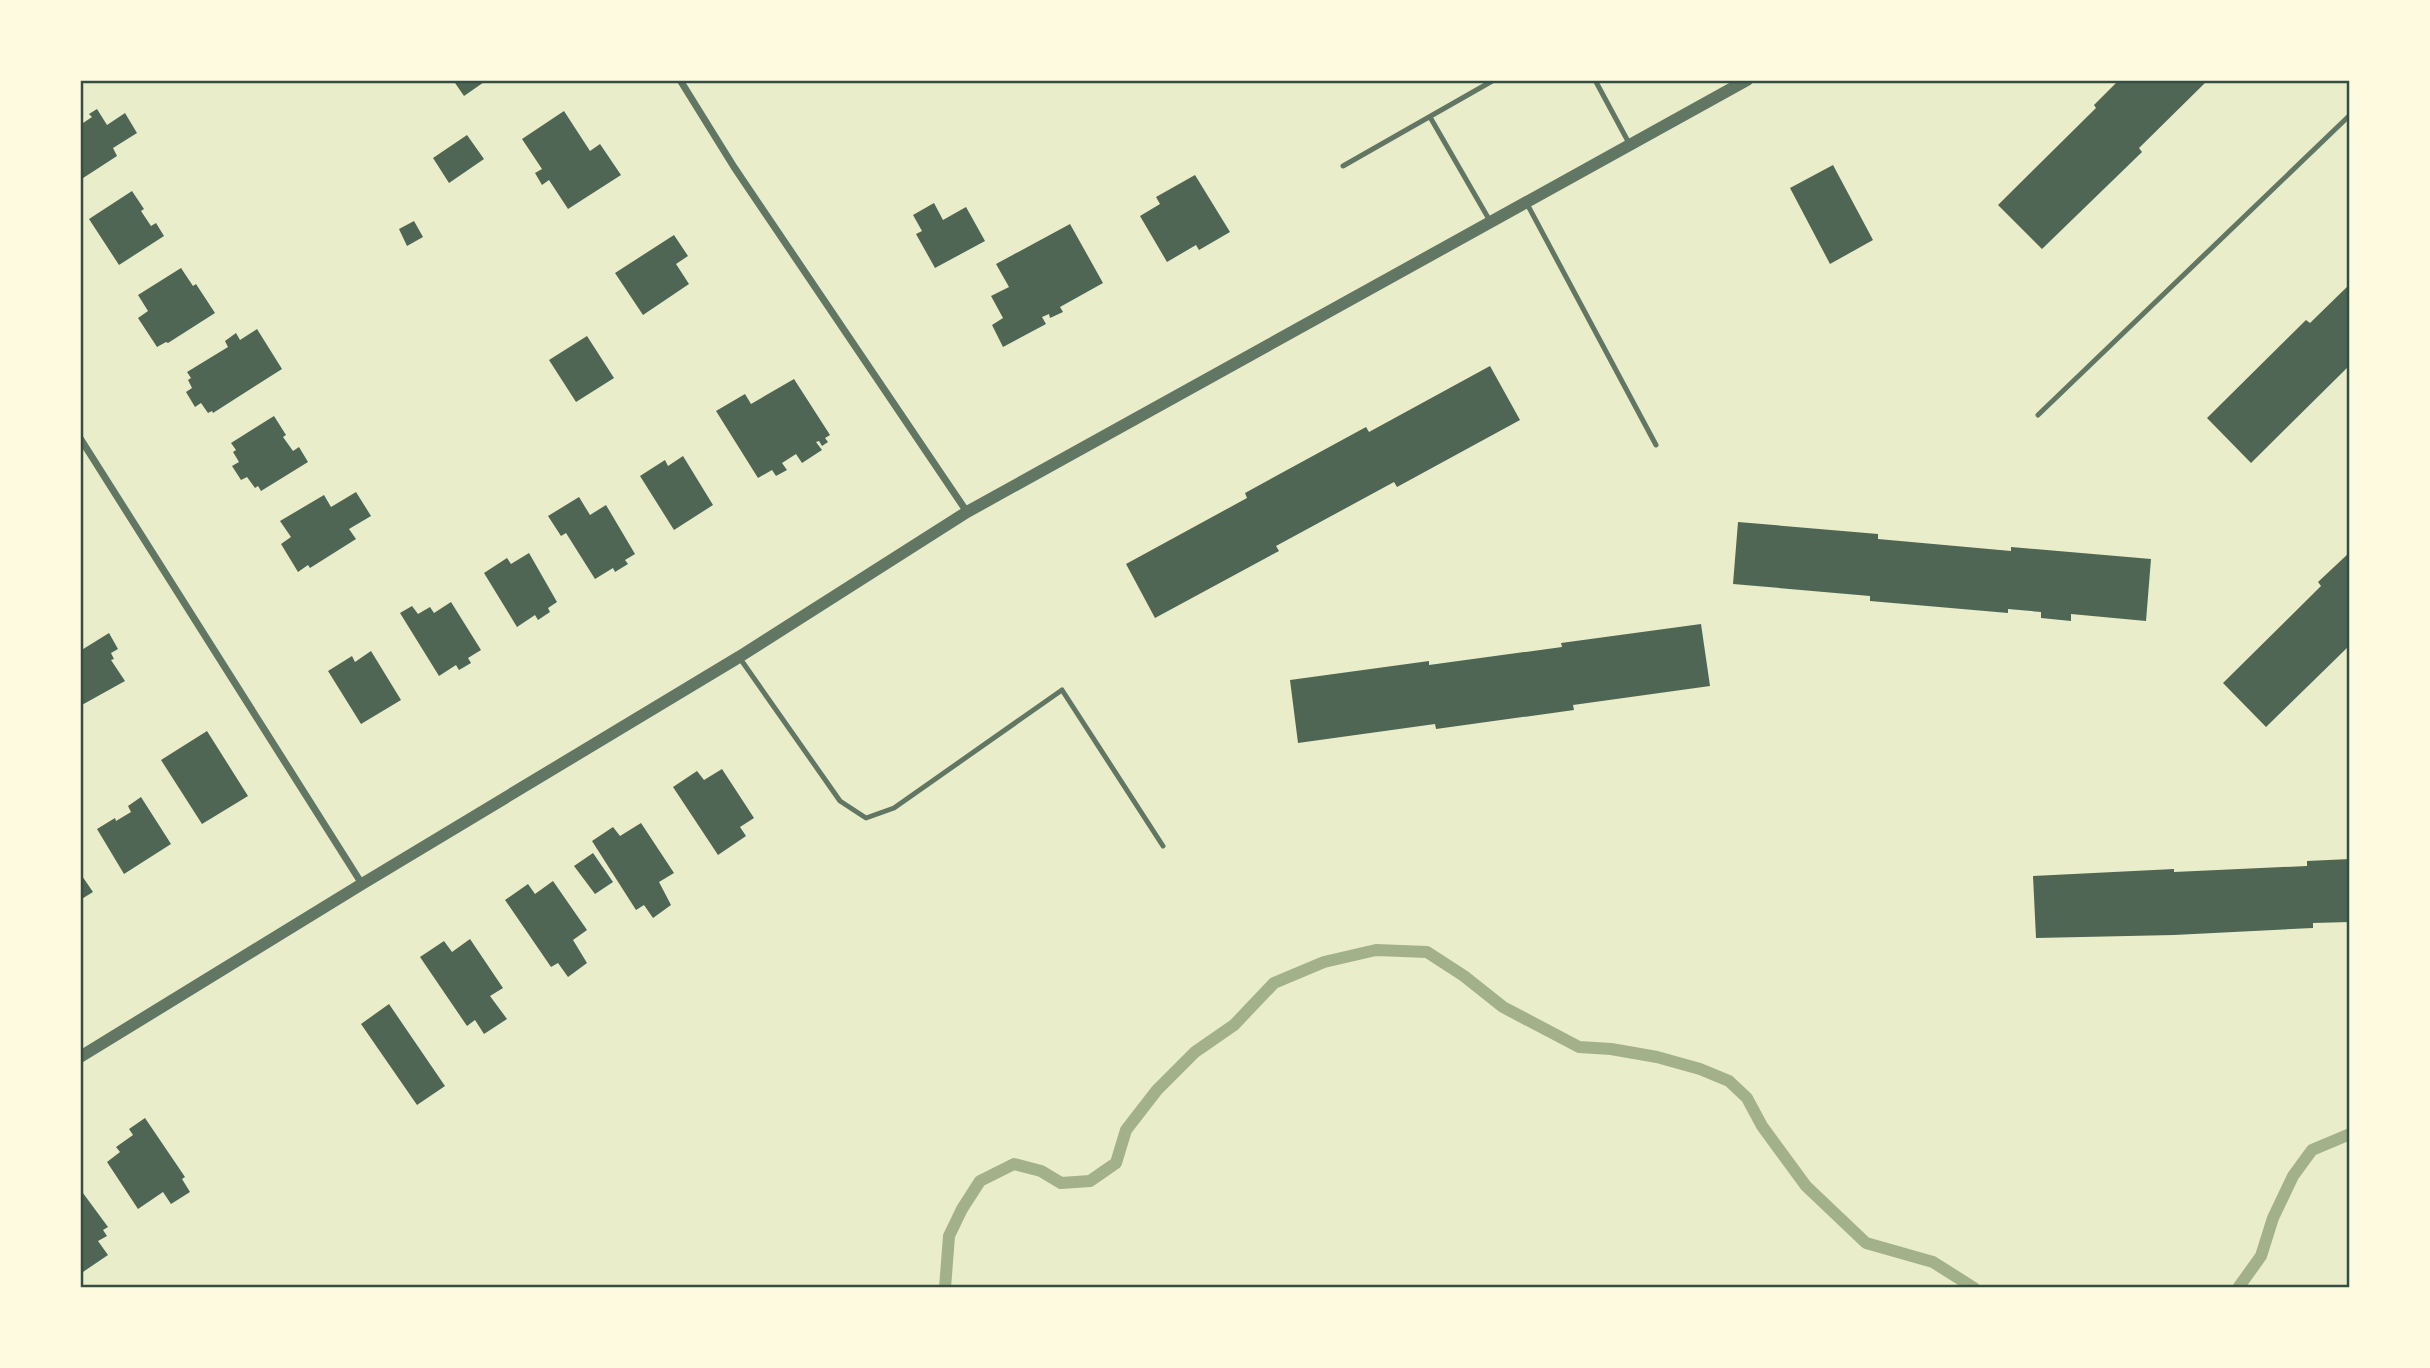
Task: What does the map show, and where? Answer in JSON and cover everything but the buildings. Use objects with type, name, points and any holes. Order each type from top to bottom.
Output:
[{"type":"street","points":[[680,80],[734,167],[967,512]]},
{"type":"street","points":[[80,1057],[739,657],[967,512],[1747,80]]},
{"type":"street","points":[[80,438],[362,884]]},
{"type":"lane","points":[[1343,166],[1494,80]]},
{"type":"lane","points":[[1595,80],[1630,145]]},
{"type":"lane","points":[[2038,415],[2350,115]]},
{"type":"lane","points":[[1430,117],[1490,221]]},
{"type":"lane","points":[[1526,202],[1656,445]]},
{"type":"lane","points":[[739,657],[839,801],[866,818],[894,808],[1062,690],[1163,846]]},
{"type":"waterway","points":[[945,1288],[949,1236],[980,1181],[1014,1164],[1041,1171],[1061,1183],[1090,1181],[1116,1163],[1126,1130],[1157,1090],[1195,1052],[1234,1025],[1274,983],[1324,962],[1376,950],[1427,952],[1464,976],[1503,1007],[1579,1047],[1657,1057],[1700,1069],[1729,1081],[1747,1098],[1762,1126],[1806,1186],[1866,1243],[1933,1262],[1974,1288]]},
{"type":"waterway","points":[[2238,1288],[2261,1256],[2273,1218],[2293,1176],[2312,1150],[2350,1134]]}]
